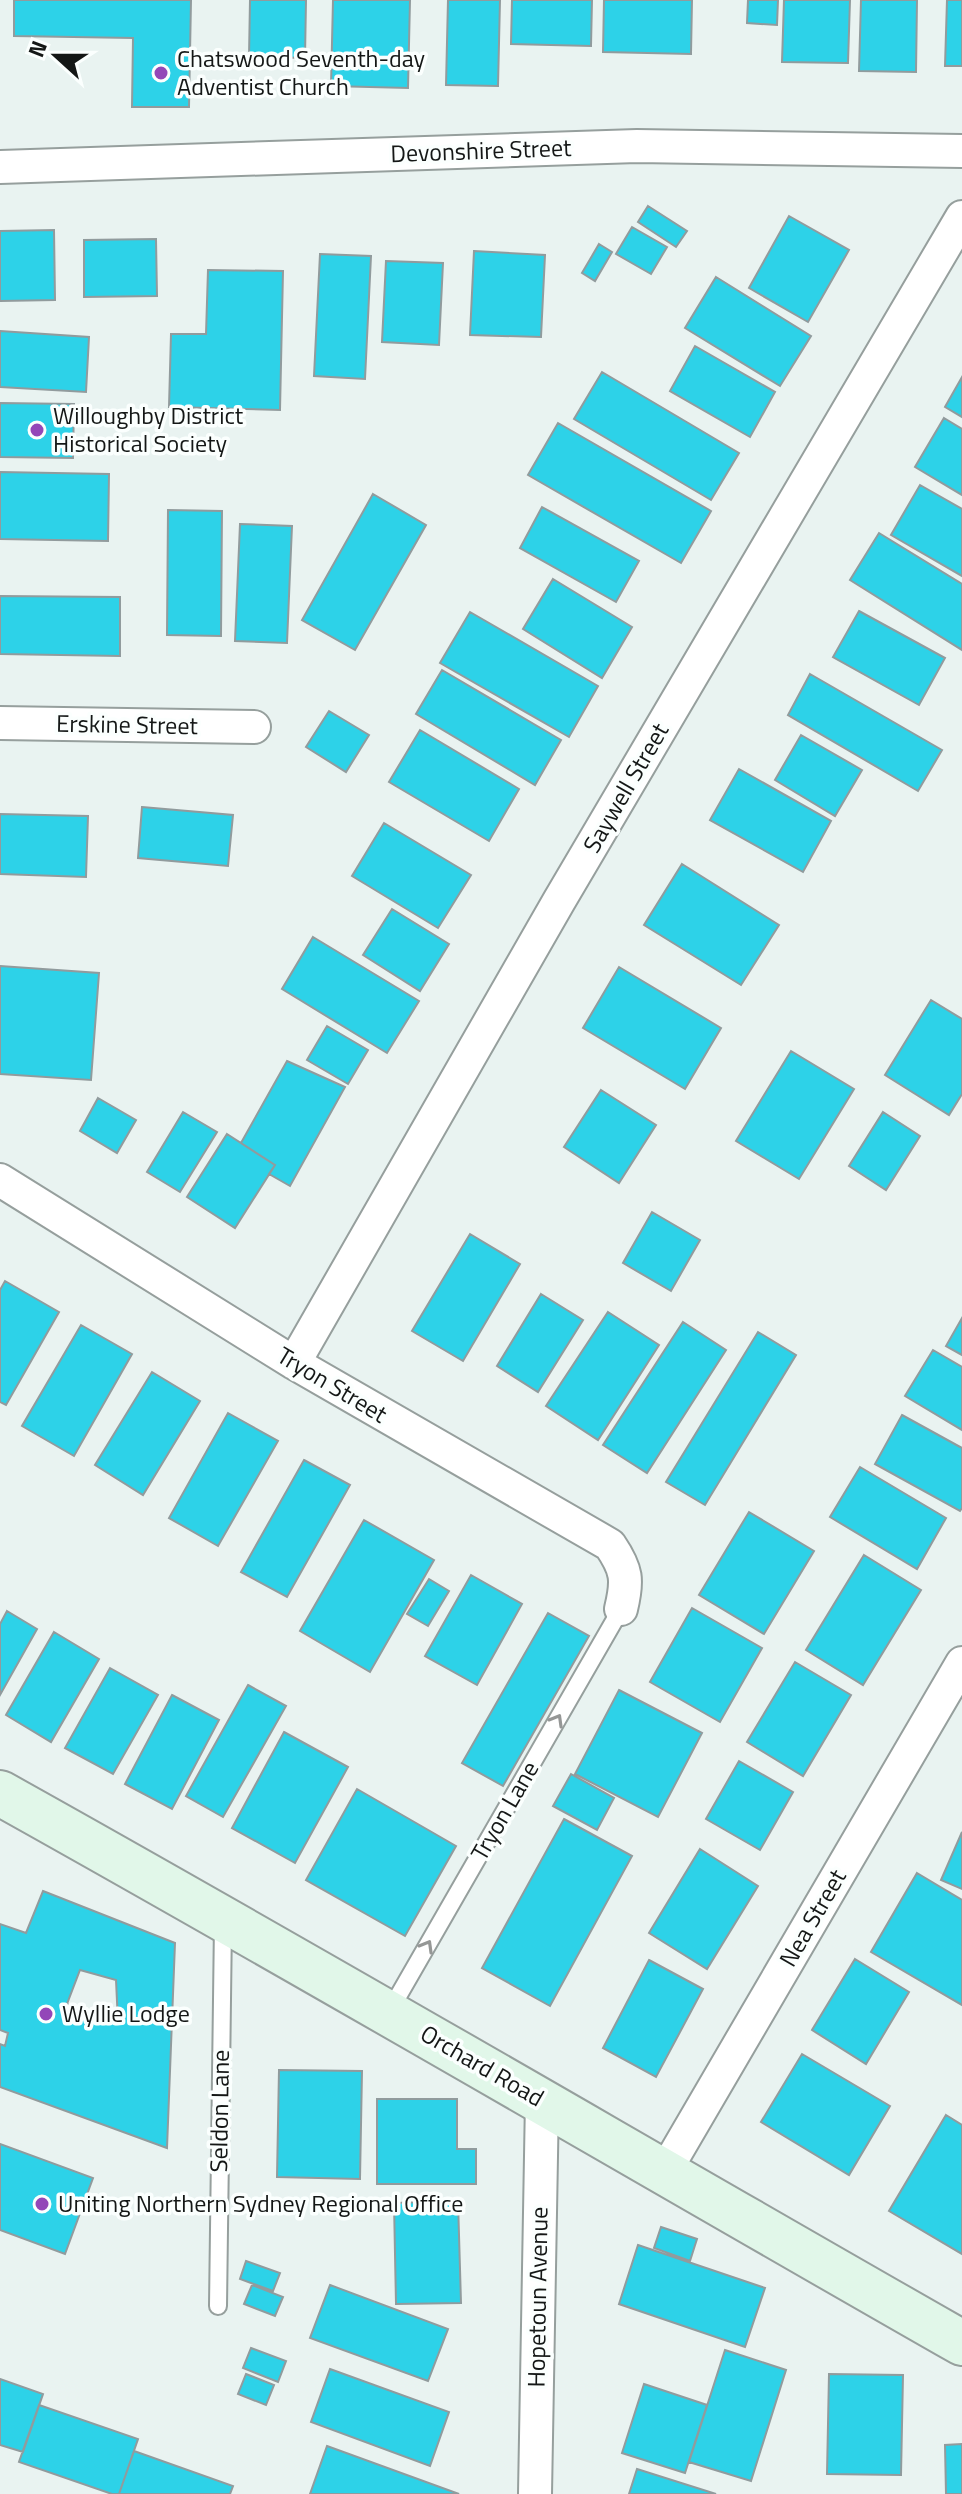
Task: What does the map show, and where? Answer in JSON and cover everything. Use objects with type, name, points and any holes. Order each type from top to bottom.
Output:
[{"type":"street","name":"Devonshire Street","points":[[0,167],[637,146],[962,151]]},
{"type":"street","name":"Saywell Street","points":[[294,1363],[559,901],[962,217]]},
{"type":"street","name":"Erskine Street","points":[[0,723],[254,727]]},
{"type":"street","name":"Tryon Street","points":[[0,1180],[294,1363],[610,1545],[624,1565],[626,1586],[621,1609]]},
{"type":"street","name":"Nea Street","points":[[664,2173],[962,1663]]},
{"type":"street","name":"Orchard Road","points":[[0,1793],[223,1917],[962,2343]]},
{"type":"street","name":"Hopetoun Avenue","points":[[535,2494],[542,2100]]},
{"type":"lane","name":"Tryon Lane","points":[[389,2013],[621,1609]]},
{"type":"lane","name":"Seldon Lane","points":[[218,2306],[223,1917]]},
{"type":"building","name":"Chatswood Seventh-day Adventist Church","points":[[14,0],[191,0],[189,107],[132,107],[133,38],[14,36]]},
{"type":"building","points":[[250,0],[306,0],[305,58],[249,57]]},
{"type":"building","points":[[333,0],[410,0],[408,88],[331,86]]},
{"type":"building","points":[[448,0],[500,0],[498,86],[446,85]]},
{"type":"building","points":[[512,0],[592,0],[591,46],[511,44]]},
{"type":"building","points":[[604,0],[692,0],[691,54],[603,52]]},
{"type":"building","points":[[748,0],[778,0],[777,25],[747,23]]},
{"type":"building","points":[[784,0],[850,0],[848,63],[782,62]]},
{"type":"building","points":[[861,0],[917,0],[916,72],[859,71]]},
{"type":"building","points":[[947,0],[962,0],[962,66],[945,66]]},
{"type":"building","points":[[648,206],[687,231],[676,247],[638,222]]},
{"type":"building","points":[[789,216],[849,250],[808,322],[749,288]]},
{"type":"building","points":[[632,227],[667,247],[651,274],[616,254]]},
{"type":"building","points":[[54,230],[55,300],[0,301],[0,231]]},
{"type":"building","points":[[156,239],[157,296],[84,297],[84,240]]},
{"type":"building","points":[[599,244],[612,252],[595,281],[582,273]]},
{"type":"building","points":[[474,251],[545,255],[541,337],[470,335]]},
{"type":"building","points":[[320,254],[371,256],[365,379],[314,376]]},
{"type":"building","points":[[386,261],[443,263],[439,345],[382,342]]},
{"type":"building","points":[[208,270],[283,271],[280,410],[169,407],[171,334],[206,334]]},
{"type":"building","points":[[716,277],[811,336],[780,386],[685,328]]},
{"type":"building","points":[[0,331],[89,337],[86,392],[0,387]]},
{"type":"building","points":[[695,346],[775,392],[750,437],[670,391]]},
{"type":"building","points":[[602,372],[739,453],[711,500],[574,419]]},
{"type":"building","points":[[962,377],[962,417],[945,407]]},
{"type":"building","name":"Willoughby District Historical Society","points":[[0,403],[74,404],[73,458],[0,457]]},
{"type":"building","points":[[944,418],[962,429],[962,495],[915,467]]},
{"type":"building","points":[[558,423],[711,511],[681,563],[528,475]]},
{"type":"building","points":[[0,472],[109,474],[108,541],[0,539]]},
{"type":"building","points":[[920,485],[962,509],[962,576],[891,535]]},
{"type":"building","points":[[373,494],[426,525],[355,650],[302,620]]},
{"type":"building","points":[[542,507],[639,561],[616,602],[520,548]]},
{"type":"building","points":[[168,510],[222,511],[221,636],[167,635]]},
{"type":"building","points":[[240,524],[292,526],[287,643],[235,641]]},
{"type":"building","points":[[879,533],[962,584],[962,650],[850,580]]},
{"type":"building","points":[[553,579],[632,627],[602,678],[523,629]]},
{"type":"building","points":[[0,596],[120,597],[120,656],[0,654]]},
{"type":"building","points":[[859,611],[945,658],[919,705],[833,657]]},
{"type":"building","points":[[470,612],[598,686],[569,737],[440,663]]},
{"type":"building","points":[[442,670],[561,740],[535,785],[416,714]]},
{"type":"building","points":[[810,674],[942,750],[918,791],[788,715]]},
{"type":"building","points":[[329,711],[369,735],[346,772],[306,747]]},
{"type":"building","points":[[420,730],[519,789],[489,841],[389,782]]},
{"type":"building","points":[[801,735],[862,770],[835,816],[775,780]]},
{"type":"building","points":[[739,769],[831,821],[803,872],[710,820]]},
{"type":"building","points":[[142,807],[233,815],[228,866],[138,858]]},
{"type":"building","points":[[0,814],[88,816],[86,877],[0,874]]},
{"type":"building","points":[[384,823],[471,875],[438,928],[352,876]]},
{"type":"building","points":[[682,864],[779,925],[741,985],[644,925]]},
{"type":"building","points":[[392,909],[449,944],[420,991],[363,955]]},
{"type":"building","points":[[313,937],[419,1001],[387,1053],[282,989]]},
{"type":"building","points":[[0,966],[99,973],[91,1080],[0,1074]]},
{"type":"building","points":[[619,967],[721,1028],[685,1089],[583,1028]]},
{"type":"building","points":[[931,1000],[962,1019],[962,1094],[949,1115],[885,1075]]},
{"type":"building","points":[[327,1026],[368,1050],[348,1084],[307,1060]]},
{"type":"building","points":[[791,1051],[854,1089],[799,1179],[736,1141]]},
{"type":"building","points":[[287,1061],[345,1087],[290,1186],[269,1174],[275,1165],[241,1143]]},
{"type":"building","points":[[601,1090],[656,1125],[619,1183],[564,1147]]},
{"type":"building","points":[[98,1098],[136,1120],[117,1153],[80,1131]]},
{"type":"building","points":[[183,1112],[217,1132],[180,1192],[147,1172]]},
{"type":"building","points":[[883,1112],[920,1136],[886,1190],[849,1166]]},
{"type":"building","points":[[227,1134],[275,1165],[235,1228],[187,1197]]},
{"type":"building","points":[[652,1212],[700,1240],[671,1291],[623,1263]]},
{"type":"building","points":[[470,1234],[520,1264],[463,1361],[412,1331]]},
{"type":"building","points":[[5,1281],[59,1312],[6,1405],[0,1402],[0,1290]]},
{"type":"building","points":[[541,1294],[583,1320],[538,1392],[497,1366]]},
{"type":"building","points":[[608,1312],[659,1345],[598,1440],[546,1406]]},
{"type":"building","points":[[962,1318],[962,1355],[946,1346]]},
{"type":"building","points":[[683,1322],[726,1350],[647,1473],[603,1445]]},
{"type":"building","points":[[81,1325],[132,1354],[74,1456],[22,1426]]},
{"type":"building","points":[[758,1332],[796,1355],[705,1505],[666,1482]]},
{"type":"building","points":[[933,1350],[962,1367],[962,1430],[905,1396]]},
{"type":"building","points":[[152,1372],[200,1401],[143,1495],[95,1465]]},
{"type":"building","points":[[228,1413],[278,1441],[218,1546],[169,1518]]},
{"type":"building","points":[[902,1415],[962,1448],[960,1511],[875,1464]]},
{"type":"building","points":[[304,1460],[350,1485],[287,1597],[241,1572]]},
{"type":"building","points":[[860,1467],[946,1518],[917,1569],[830,1517]]},
{"type":"building","points":[[749,1512],[814,1551],[764,1634],[699,1595]]},
{"type":"building","points":[[364,1520],[434,1560],[370,1672],[300,1631]]},
{"type":"building","points":[[864,1555],[921,1590],[863,1685],[806,1650]]},
{"type":"building","points":[[471,1575],[522,1604],[477,1685],[425,1656]]},
{"type":"building","points":[[429,1579],[449,1591],[428,1626],[407,1614]]},
{"type":"building","points":[[692,1608],[762,1648],[720,1722],[650,1682]]},
{"type":"building","points":[[7,1611],[37,1629],[0,1695],[0,1624]]},
{"type":"building","points":[[548,1613],[589,1636],[503,1786],[462,1763]]},
{"type":"building","points":[[54,1632],[99,1659],[51,1742],[6,1715]]},
{"type":"building","points":[[795,1662],[851,1695],[803,1776],[747,1742]]},
{"type":"building","points":[[110,1668],[158,1695],[113,1774],[65,1748]]},
{"type":"building","points":[[248,1685],[286,1706],[223,1817],[186,1796]]},
{"type":"building","points":[[619,1690],[702,1733],[658,1817],[575,1774]]},
{"type":"building","points":[[172,1695],[219,1720],[172,1809],[125,1784]]},
{"type":"building","points":[[284,1732],[348,1767],[295,1863],[232,1828]]},
{"type":"building","points":[[739,1761],[793,1792],[760,1850],[706,1819]]},
{"type":"building","points":[[571,1774],[614,1798],[597,1830],[553,1806]]},
{"type":"building","points":[[357,1789],[456,1846],[405,1936],[306,1880]]},
{"type":"building","points":[[564,1819],[632,1856],[550,2006],[482,1968]]},
{"type":"building","points":[[962,1832],[962,1889],[941,1880]]},
{"type":"building","points":[[700,1849],[758,1886],[707,1969],[649,1933]]},
{"type":"building","points":[[917,1873],[962,1900],[962,2005],[871,1952]]},
{"type":"building","name":"Wyllie Lodge","points":[[43,1891],[175,1943],[167,2148],[0,2087],[0,2044],[5,2046],[8,2033],[0,2030],[0,1924],[26,1933]],"holes":[[[80,1970],[116,1980],[118,2023],[67,2004]]]},
{"type":"building","points":[[855,1959],[909,1992],[866,2064],[812,2030]]},
{"type":"building","points":[[649,1960],[703,1989],[656,2077],[603,2048]]},
{"type":"building","points":[[802,2054],[890,2106],[849,2175],[761,2122]]},
{"type":"building","points":[[279,2070],[362,2071],[360,2179],[277,2177]]},
{"type":"building","points":[[377,2099],[457,2099],[457,2149],[476,2149],[476,2184],[377,2184]]},
{"type":"building","points":[[946,2115],[962,2125],[962,2254],[889,2211]]},
{"type":"building","name":"Uniting Northern Sydney Regional Office","points":[[0,2144],[93,2178],[65,2254],[0,2230]]},
{"type":"building","points":[[458,2201],[461,2303],[396,2304],[394,2203]]},
{"type":"building","points":[[661,2227],[697,2239],[690,2261],[654,2248]]},
{"type":"building","points":[[638,2245],[765,2288],[745,2347],[619,2304]]},
{"type":"building","points":[[246,2261],[280,2273],[273,2291],[240,2279]]},
{"type":"building","points":[[252,2285],[283,2297],[275,2316],[244,2304]]},
{"type":"building","points":[[330,2285],[448,2329],[428,2381],[310,2338]]},
{"type":"building","points":[[251,2348],[286,2361],[278,2382],[243,2368]]},
{"type":"building","points":[[725,2350],[786,2370],[751,2481],[689,2462]]},
{"type":"building","points":[[330,2369],[449,2412],[430,2466],[311,2422]]},
{"type":"building","points":[[246,2374],[274,2385],[266,2405],[238,2394]]},
{"type":"building","points":[[829,2374],[903,2375],[901,2475],[827,2474]]},
{"type":"building","points":[[0,2379],[43,2394],[23,2452],[0,2445]]},
{"type":"building","points":[[644,2384],[707,2405],[685,2473],[622,2453]]},
{"type":"building","points":[[39,2405],[138,2439],[119,2494],[19,2462]]},
{"type":"building","points":[[962,2444],[962,2494],[946,2494],[945,2445]]},
{"type":"building","points":[[327,2446],[459,2494],[310,2494]]},
{"type":"building","points":[[134,2451],[233,2486],[230,2494],[119,2494]]},
{"type":"building","points":[[637,2469],[716,2494],[629,2494]]},
{"type":"place","name":"Chatswood Seventh-day Adventist Church","points":[[161,73]]},
{"type":"place","name":"Willoughby District Historical Society","points":[[37,430]]},
{"type":"place","name":"Wyllie Lodge","points":[[46,2014]]},
{"type":"place","name":"Uniting Northern Sydney Regional Office","points":[[42,2204]]}]
